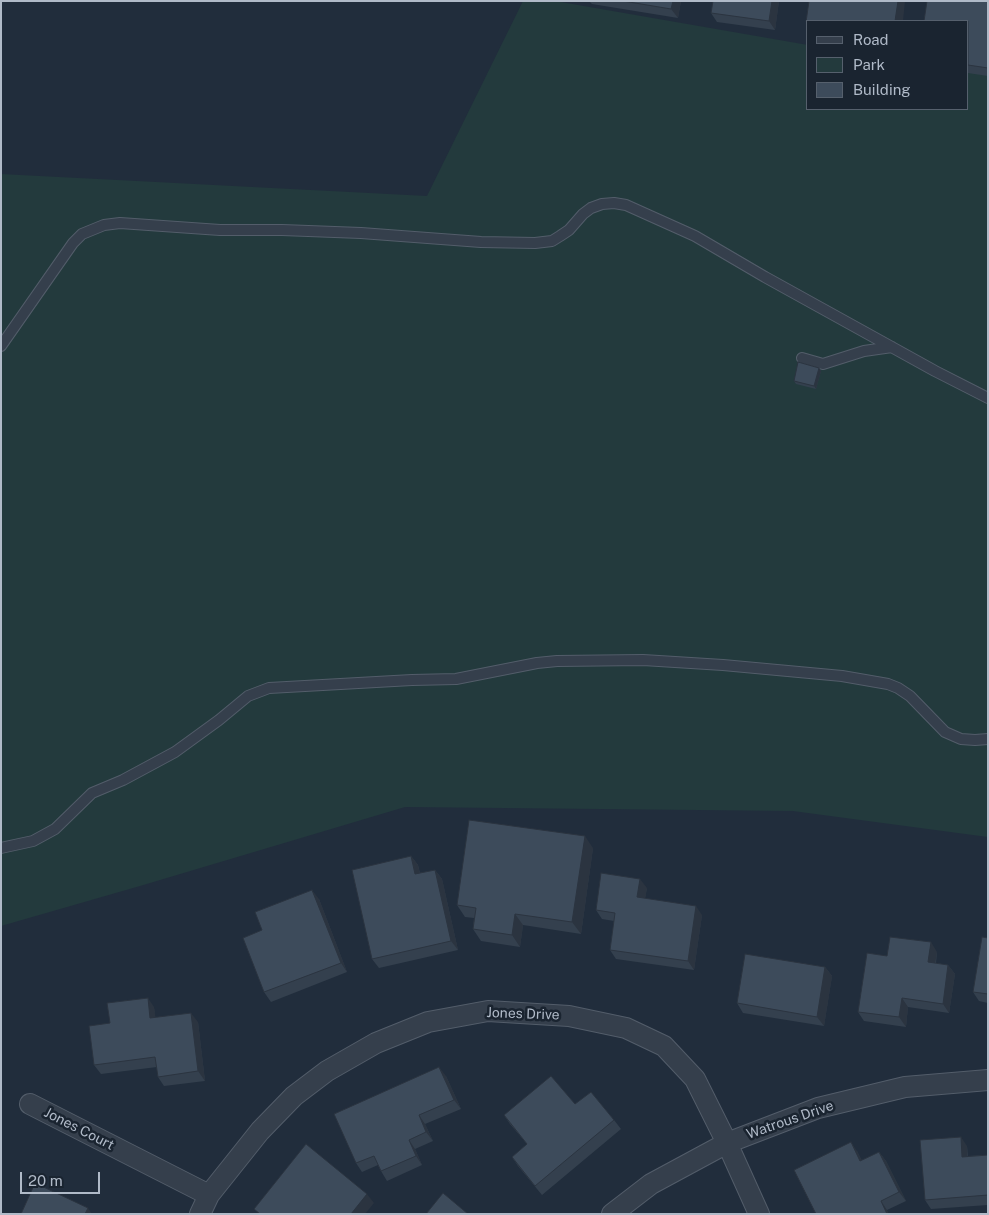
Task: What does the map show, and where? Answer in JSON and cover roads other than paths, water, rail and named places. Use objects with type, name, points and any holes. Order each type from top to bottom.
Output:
[{"type":"street","name":"Jones Drive","points":[[200,1214],[209,1195],[260,1131],[294,1096],[328,1070],[376,1043],[428,1022],[488,1011],[569,1016],[626,1028],[664,1046],[695,1079],[759,1214]]},
{"type":"street","name":"Watrous Drive","points":[[612,1214],[652,1184],[727,1143],[818,1108],[905,1087],[988,1080]]},
{"type":"street","name":"Jones Court","points":[[30,1104],[209,1195]]},
{"type":"lane","points":[[1,346],[73,243],[82,234],[104,225],[120,224],[220,230],[282,230],[481,242],[536,243],[552,240],[560,236],[569,230],[591,208],[602,204],[614,203],[626,205],[695,236],[764,277],[988,398]]},
{"type":"lane","points":[[802,358],[823,364],[864,351],[892,347]]},
{"type":"lane","points":[[1,848],[33,841],[50,833],[63,823],[82,801],[92,793],[175,752],[248,696],[269,688],[456,679],[537,663],[557,661],[627,660],[723,665],[842,676],[888,684],[910,696],[945,732],[962,739],[988,739]]}]
